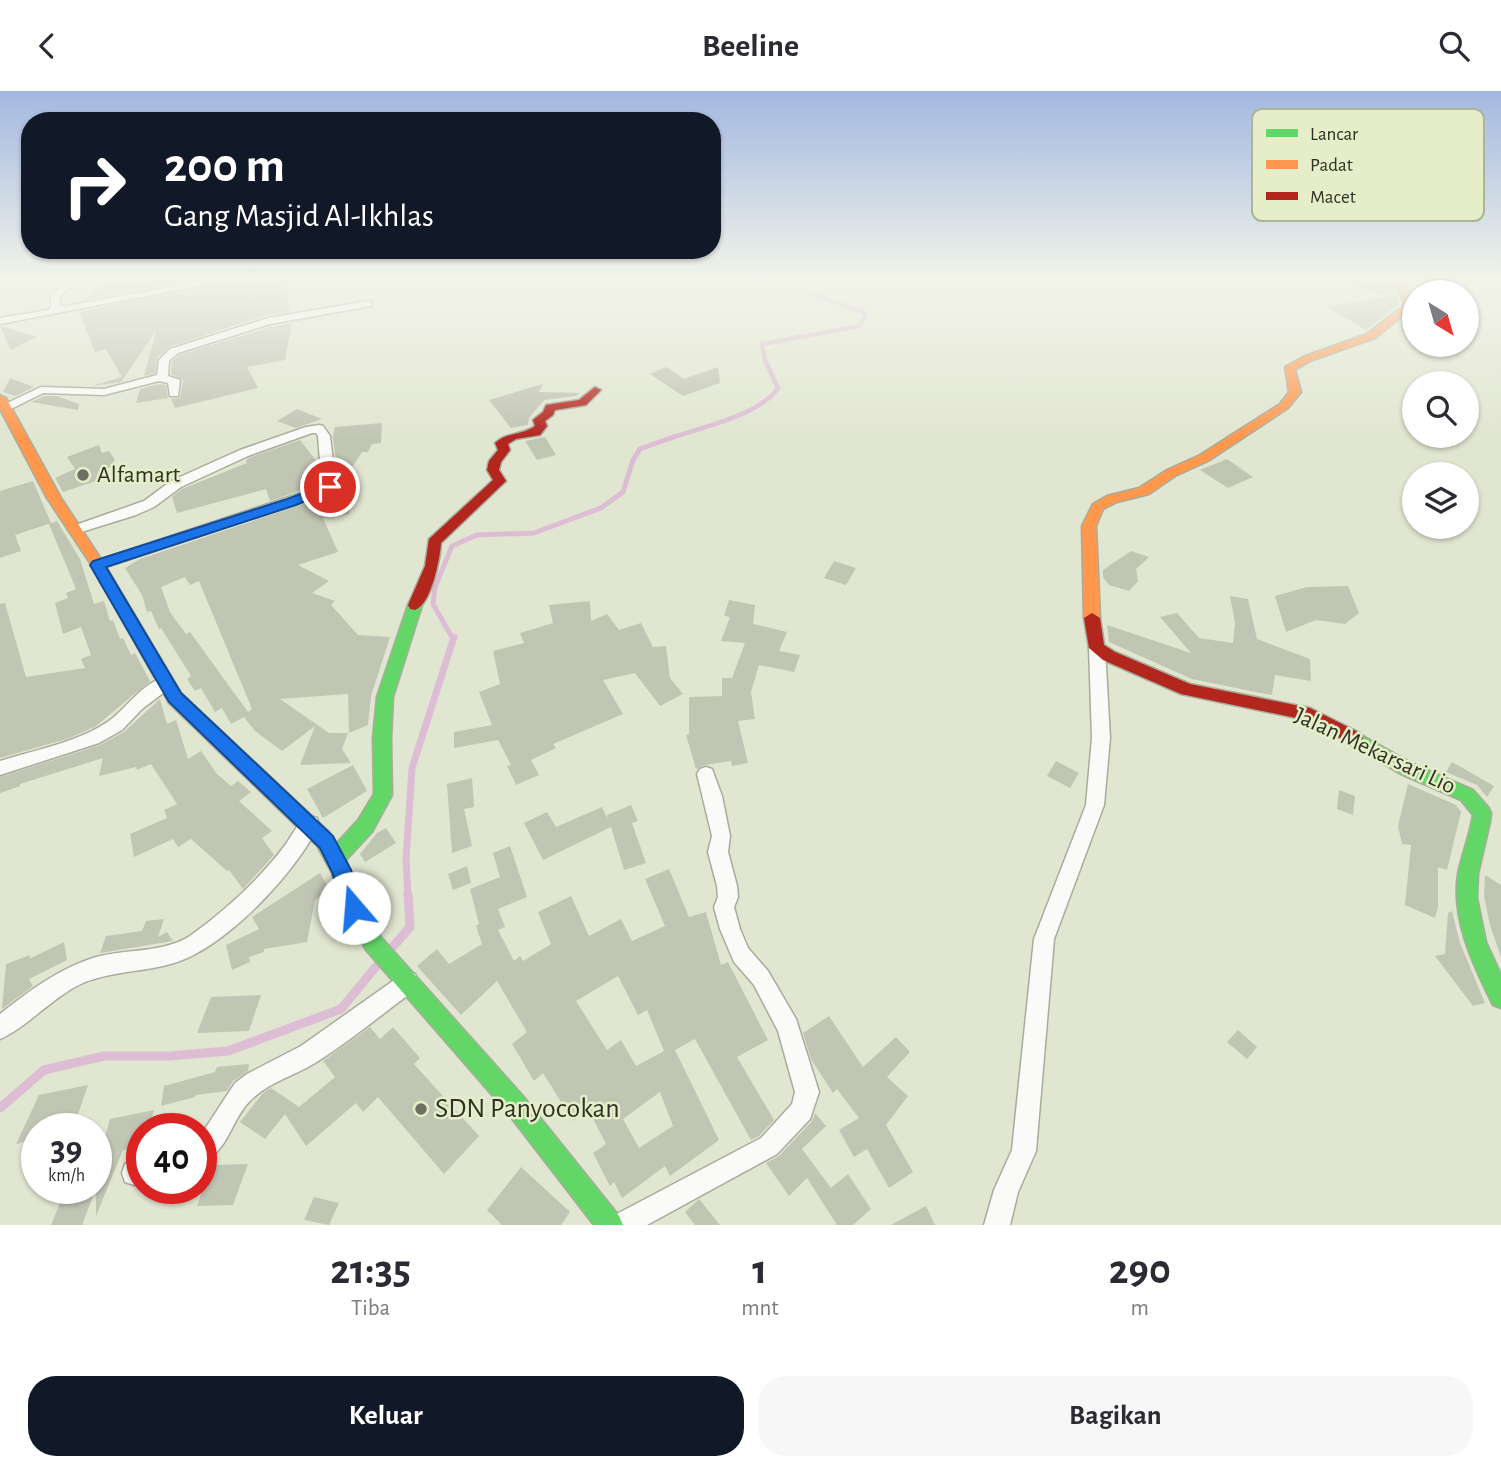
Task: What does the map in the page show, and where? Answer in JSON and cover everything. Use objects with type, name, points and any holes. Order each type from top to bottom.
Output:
[{"type":"street","points":[[160,378],[164,360],[174,351],[230,333]]},
{"type":"street","points":[[997,1225],[1006,1190],[1024,1151],[1044,939],[1095,805],[1101,738],[1097,648],[1090,607],[1090,526],[1098,507],[1112,499],[1144,491],[1171,473],[1204,459],[1284,406],[1294,392],[1289,369],[1293,363],[1305,357],[1332,353],[1375,333]]},
{"type":"street","points":[[174,394],[174,380],[160,378],[104,391],[41,390],[3,403],[54,498],[98,565],[175,698],[326,842],[354,908],[373,943],[514,1103],[610,1225]]},
{"type":"street","points":[[335,858],[365,826],[383,795],[382,739],[385,697],[417,597],[432,566],[434,541],[499,483],[493,470],[495,461],[504,450],[501,443],[503,440],[517,433],[536,432],[541,426],[539,419],[549,412],[550,407],[582,403],[595,390]]},
{"type":"street","points":[[75,530],[149,504],[176,484],[244,453],[310,429],[319,429],[324,436],[330,487],[327,489],[98,565]]},
{"type":"street","name":"Jalan Mekarsari Lio","points":[[1097,648],[1109,656],[1187,690],[1304,713],[1369,745],[1407,769],[1467,795],[1482,813],[1478,844],[1467,882],[1471,920],[1493,985],[1501,997]]},
{"type":"street","points":[[0,768],[93,738],[116,725],[136,704],[165,683]]},
{"type":"street","points":[[622,1225],[769,1146],[802,1111],[807,1092],[789,1027],[761,978],[741,955],[733,937],[724,907],[728,897],[727,886],[718,852],[722,836],[706,774]]},
{"type":"street","points":[[0,1028],[42,994],[85,972],[151,959],[190,947],[235,913],[270,878],[291,856],[310,824]]},
{"type":"street","points":[[217,1135],[235,1100],[251,1084],[267,1073],[294,1063],[405,979]]},
{"type":"building","points":[[3,333],[24,333],[37,337],[11,350]]},
{"type":"building","points":[[87,333],[155,333],[121,382],[92,386],[122,377],[106,349],[95,352]]},
{"type":"building","points":[[155,333],[212,333],[169,347],[157,358],[155,373],[144,376]]},
{"type":"building","points":[[252,333],[290,333],[285,360],[247,367],[258,388],[175,408],[171,399],[180,398],[183,380],[171,374],[172,362],[179,355]]},
{"type":"building","points":[[666,367],[684,379],[718,367],[720,383],[683,396],[650,374]]},
{"type":"building","points":[[10,378],[34,387],[16,396],[3,392]]},
{"type":"building","points":[[543,384],[539,392],[580,393],[576,396],[544,400],[529,418],[528,425],[511,428],[489,400]]},
{"type":"building","points":[[166,385],[168,398],[136,403],[140,389]]},
{"type":"building","points":[[44,396],[57,396],[79,404],[78,410],[31,402]]},
{"type":"building","points":[[297,409],[322,419],[296,428],[277,421]]},
{"type":"building","points":[[382,423],[381,443],[372,444],[368,452],[362,452],[351,469],[349,514],[323,518],[338,552],[298,565],[329,581],[312,593],[335,601],[331,605],[358,635],[390,637],[371,696],[368,725],[349,733],[348,694],[280,699],[329,733],[348,733],[342,749],[351,763],[300,765],[315,726],[282,751],[255,731],[244,717],[231,724],[222,708],[215,712],[201,688],[195,691],[187,679],[191,676],[161,628],[159,629],[151,611],[147,612],[142,595],[125,568],[140,559],[333,494],[339,487],[333,437],[335,427]],"holes":[[[185,577],[190,585],[199,581],[252,709],[248,712],[190,632],[186,634],[170,612],[161,587]]]},
{"type":"building","points":[[545,437],[556,455],[537,460],[525,441]]},
{"type":"building","points":[[300,440],[317,462],[319,484],[270,501],[266,489],[177,513],[172,497],[182,489],[247,463],[249,458]]},
{"type":"building","points":[[99,445],[102,453],[109,451],[115,460],[99,480],[63,492],[55,478],[75,469],[67,457]]},
{"type":"building","points":[[1227,459],[1253,477],[1228,488],[1200,470]]},
{"type":"building","points":[[33,481],[51,523],[15,535],[21,551],[0,558],[0,491]]},
{"type":"building","points":[[57,521],[80,559],[94,604],[104,601],[110,621],[113,620],[120,639],[123,638],[131,655],[135,653],[150,681],[96,726],[70,738],[0,758],[0,604],[5,603],[26,677],[85,668],[81,659],[91,655],[81,627],[63,634],[55,603],[68,598],[66,593],[76,589],[49,524]]},
{"type":"building","points":[[1131,551],[1149,557],[1136,569],[1138,581],[1129,591],[1109,585],[1103,577],[1103,570]]},
{"type":"building","points":[[834,561],[856,568],[846,585],[824,578]]},
{"type":"building","points":[[1348,586],[1359,613],[1345,624],[1316,620],[1286,632],[1275,596],[1307,587]]},
{"type":"building","points":[[1230,596],[1248,599],[1257,639],[1310,659],[1311,681],[1275,675],[1272,695],[1260,693],[1192,679],[1109,642],[1107,625],[1191,653],[1160,617],[1177,613],[1199,638],[1233,643],[1235,623]]},
{"type":"building","points":[[729,600],[755,605],[753,624],[787,632],[779,651],[800,655],[794,672],[759,665],[751,692],[755,719],[738,721],[748,763],[732,766],[731,761],[696,769],[686,735],[689,734],[689,697],[722,696],[722,678],[732,678],[745,643],[721,641],[730,617],[724,616]]},
{"type":"building","points":[[590,601],[591,621],[607,614],[619,630],[641,623],[653,647],[666,646],[670,678],[683,694],[660,706],[635,673],[603,680],[623,714],[553,744],[556,748],[531,760],[539,775],[516,785],[507,766],[511,765],[498,740],[454,748],[454,732],[492,725],[479,692],[500,684],[493,651],[524,643],[520,633],[553,623],[549,605]]},
{"type":"building","points":[[160,699],[167,724],[176,720],[188,759],[201,751],[217,774],[231,786],[238,781],[251,792],[239,801],[272,831],[262,838],[274,855],[243,889],[229,870],[191,839],[178,847],[173,839],[134,857],[130,834],[167,818],[164,810],[177,804],[151,764],[137,770],[136,767],[99,776],[103,758],[0,793],[0,777],[100,745],[124,732]]},
{"type":"building","points":[[1056,761],[1079,773],[1070,788],[1047,776]]},
{"type":"building","points":[[1452,762],[1494,786],[1487,797],[1477,785],[1446,772]]},
{"type":"building","points":[[353,765],[367,791],[323,818],[307,789]]},
{"type":"building","points":[[472,778],[474,807],[464,809],[472,846],[452,853],[447,784]]},
{"type":"building","points":[[1408,784],[1456,805],[1461,812],[1447,870],[1438,867],[1438,907],[1435,918],[1405,905],[1411,845],[1402,844],[1398,826]]},
{"type":"building","points":[[1339,790],[1355,796],[1353,815],[1337,809]]},
{"type":"building","points":[[631,805],[638,821],[632,823],[646,863],[624,870],[611,827],[543,860],[524,823],[547,812],[556,827],[602,807],[608,820],[607,815]]},
{"type":"building","points":[[386,828],[396,843],[365,862],[360,854],[377,833]]},
{"type":"building","points":[[510,846],[527,897],[498,909],[505,927],[498,930],[514,961],[520,956],[523,961],[551,944],[538,912],[571,896],[589,936],[621,919],[632,941],[665,926],[645,879],[669,869],[689,917],[706,912],[721,965],[728,962],[768,1040],[737,1057],[774,1120],[759,1136],[751,1140],[695,1039],[675,1050],[719,1140],[670,1176],[665,1166],[622,1198],[614,1182],[610,1186],[593,1153],[606,1144],[588,1109],[573,1121],[543,1073],[534,1081],[512,1044],[527,1032],[497,981],[461,1015],[417,966],[437,949],[449,964],[482,944],[470,889],[500,877],[493,853]],"holes":[[[618,976],[638,1015],[647,1010],[664,1051],[636,1066],[621,1040],[607,1050],[576,1001]],[[660,1092],[673,1126],[639,1148],[623,1119]]]},
{"type":"building","points":[[467,866],[471,883],[453,890],[448,874]]},
{"type":"building","points":[[320,873],[330,890],[315,900],[307,942],[264,949],[264,952],[249,957],[250,962],[232,970],[226,945],[259,929],[252,917]]},
{"type":"building","points":[[1485,875],[1501,885],[1501,957],[1484,896]]},
{"type":"building","points":[[1452,911],[1460,943],[1485,1003],[1473,1006],[1435,956],[1445,954],[1448,913]]},
{"type":"building","points":[[164,919],[158,937],[167,932],[173,941],[100,953],[106,936],[142,931],[146,921]]},
{"type":"building","points":[[64,942],[67,960],[29,979],[33,986],[2,1009],[6,964],[30,955],[29,959]]},
{"type":"building","points":[[261,995],[249,1031],[197,1033],[211,997]]},
{"type":"building","points":[[829,1016],[863,1067],[896,1037],[910,1052],[887,1077],[908,1096],[886,1125],[913,1172],[889,1188],[867,1149],[854,1157],[839,1130],[859,1118],[837,1089],[833,1093],[811,1059],[803,1033]]},
{"type":"building","points":[[370,1027],[380,1039],[393,1027],[420,1058],[414,1064],[479,1136],[444,1174],[378,1097],[363,1112],[356,1103],[306,1146],[285,1114],[265,1139],[240,1122],[263,1093],[271,1088],[299,1107],[335,1077],[323,1061]]},
{"type":"building","points":[[1238,1030],[1257,1047],[1247,1059],[1227,1042]]},
{"type":"building","points":[[249,1064],[248,1071],[233,1081],[227,1091],[196,1095],[161,1106],[164,1086],[215,1072],[217,1067]]},
{"type":"building","points":[[88,1085],[78,1113],[31,1113],[39,1095]]},
{"type":"building","points":[[815,1113],[826,1126],[802,1149],[831,1188],[848,1174],[871,1209],[853,1225],[837,1225],[807,1178],[789,1196],[766,1163],[779,1156],[812,1121]]},
{"type":"building","points":[[126,1116],[126,1150],[123,1150],[112,1177],[112,1119]]},
{"type":"building","points":[[248,1164],[233,1205],[197,1206],[217,1204],[217,1165]]},
{"type":"building","points":[[521,1167],[570,1212],[561,1225],[502,1225],[487,1210]]},
{"type":"building","points":[[314,1197],[339,1203],[329,1225],[304,1220]]},
{"type":"building","points":[[699,1199],[720,1225],[695,1225],[685,1212]]},
{"type":"building","points":[[60,1204],[90,1204],[82,1225],[51,1225]]},
{"type":"building","points":[[926,1206],[935,1225],[891,1225]]},
{"type":"waterway","points":[[671,438],[744,413],[770,397],[778,388],[765,360],[762,344],[822,333]]},
{"type":"waterway","points":[[453,639],[433,604],[435,587],[452,546],[477,535],[534,533],[601,508],[623,492],[633,460],[640,449],[676,436]]},
{"type":"waterway","points":[[408,896],[406,859],[412,768],[454,637]]},
{"type":"waterway","points":[[391,949],[410,927],[408,894]]},
{"type":"waterway","points":[[0,1108],[44,1070],[104,1056],[169,1056],[228,1051],[341,1009],[379,963]]},
{"type":"traffic: fast","points":[[335,858],[365,826],[383,795],[382,739],[385,697],[415,605]]},
{"type":"traffic: fast","points":[[1354,738],[1407,769],[1467,795],[1482,813],[1468,874],[1467,898],[1476,942],[1501,997]]},
{"type":"traffic: fast","points":[[322,838],[341,870],[353,908],[373,943],[514,1103],[610,1225]]},
{"type":"traffic: slow","points":[[1092,618],[1089,526],[1098,507],[1112,499],[1144,491],[1171,473],[1204,458],[1284,406],[1295,392],[1289,369],[1298,363],[1375,333]]},
{"type":"traffic: slow","points":[[0,398],[54,498],[98,565],[175,698],[322,838]]},
{"type":"traffic: jam","points":[[415,605],[432,566],[434,542],[500,481],[493,470],[495,461],[504,450],[501,443],[513,436],[536,432],[541,426],[539,420],[549,413],[550,407],[582,403],[595,390]]},
{"type":"traffic: jam","points":[[1092,618],[1097,648],[1109,656],[1187,690],[1304,713],[1354,738]]},
{"type":"place","name":"Alfamart","points":[[83,475]]},
{"type":"place","name":"SDN Panyocokan","points":[[421,1109]]},
{"type":"route","points":[[330,487],[292,502],[98,565],[175,698],[232,749],[326,842],[341,870],[354,908]]}]
